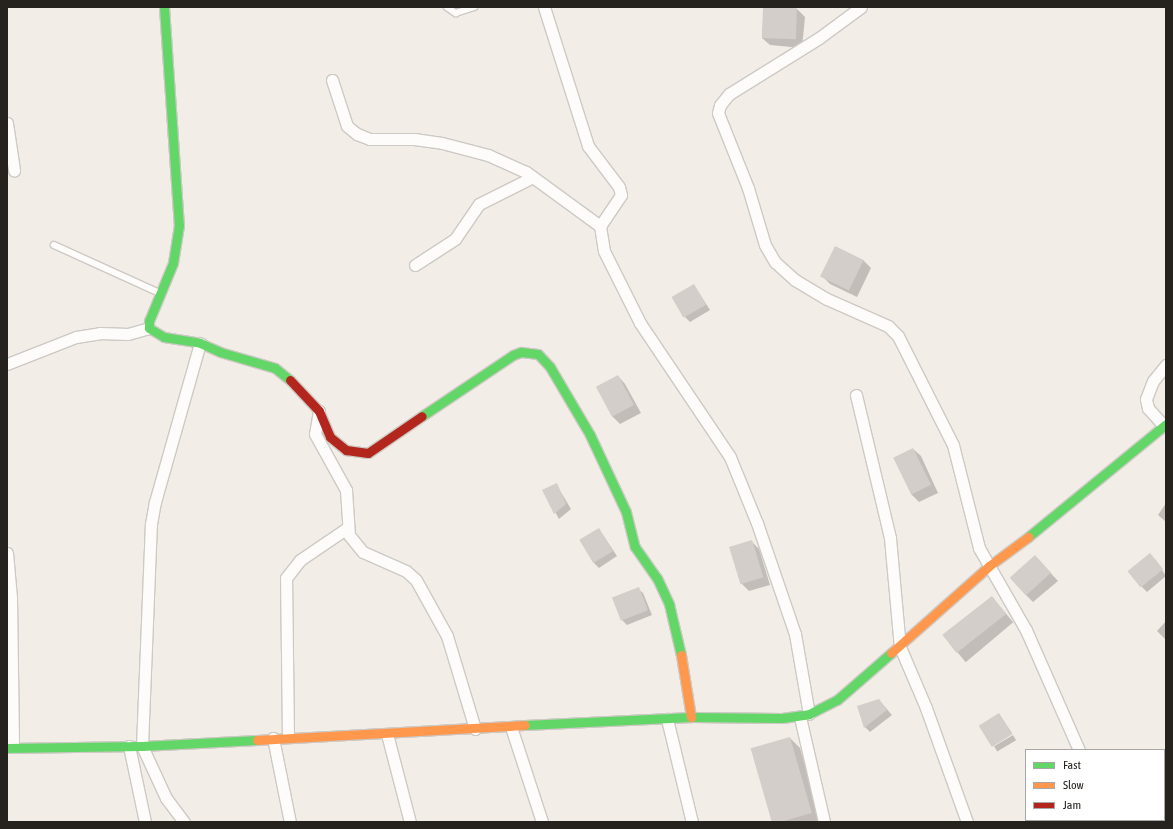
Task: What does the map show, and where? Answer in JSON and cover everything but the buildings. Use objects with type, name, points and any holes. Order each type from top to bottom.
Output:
[{"type":"street","points":[[149,328],[150,321],[162,294],[177,247],[179,206],[174,165],[174,125],[164,7]]},
{"type":"street","points":[[544,7],[588,146],[619,187],[621,195],[600,226],[604,251],[640,323],[730,457],[757,523],[795,634],[804,716],[824,822]]},
{"type":"street","points":[[861,7],[820,38],[728,94],[720,104],[718,114],[748,188],[765,244],[775,262],[795,280],[827,299],[888,326],[898,336],[953,445],[974,534],[989,566],[1026,630],[1079,749]]},
{"type":"street","points":[[332,80],[347,126],[357,134],[370,139],[414,139],[442,143],[488,155],[533,177],[600,226]]},
{"type":"street","points":[[7,123],[14,170]]},
{"type":"street","points":[[415,265],[455,239],[479,204],[533,177]]},
{"type":"street","points":[[7,364],[68,338],[100,333],[128,334],[149,328],[164,337],[200,343],[220,352],[275,368],[287,376],[319,411],[330,437],[339,446],[357,453],[368,453],[513,355],[530,351],[544,359],[590,435],[626,512],[635,547],[657,578],[669,604],[678,633],[691,717]]},
{"type":"street","points":[[184,822],[166,798],[142,746],[151,524],[155,502],[200,343]]},
{"type":"street","points":[[7,553],[11,598],[10,748],[142,746],[288,737],[387,734],[691,717],[804,716],[837,700],[900,647],[989,566],[1062,511],[1165,425],[1148,408],[1146,399],[1153,381],[1166,365]]},
{"type":"street","points":[[856,395],[890,538],[900,647],[926,708],[967,822]]},
{"type":"street","points":[[319,411],[315,434],[346,490],[347,528],[353,542],[363,552],[406,571],[416,580],[447,636],[475,729]]},
{"type":"street","points":[[288,737],[286,578],[300,560],[347,528]]},
{"type":"street","points":[[667,719],[692,822]]},
{"type":"street","points":[[511,726],[542,822]]},
{"type":"street","points":[[387,734],[410,822]]},
{"type":"street","points":[[273,738],[290,822]]},
{"type":"street","points":[[129,746],[145,822]]},
{"type":"lane","points":[[447,7],[456,13],[474,7]]},
{"type":"lane","points":[[54,245],[162,294]]},
{"type":"traffic: fast","points":[[164,7],[179,225],[173,263],[149,321],[149,328],[164,337],[200,343],[220,352],[275,368],[290,380]]},
{"type":"traffic: fast","points":[[422,416],[513,355],[521,352],[538,354],[550,367],[590,435],[626,512],[635,547],[657,578],[669,604],[681,655]]},
{"type":"traffic: fast","points":[[1028,537],[1166,424]]},
{"type":"traffic: fast","points":[[525,725],[691,717],[782,718],[809,714],[837,700],[891,653]]},
{"type":"traffic: fast","points":[[7,748],[142,746],[257,740]]},
{"type":"traffic: slow","points":[[891,653],[989,566],[1028,537]]},
{"type":"traffic: slow","points":[[681,655],[691,717]]},
{"type":"traffic: slow","points":[[257,740],[525,725]]},
{"type":"traffic: jam","points":[[290,380],[319,411],[330,437],[346,450],[368,453],[422,416]]}]
